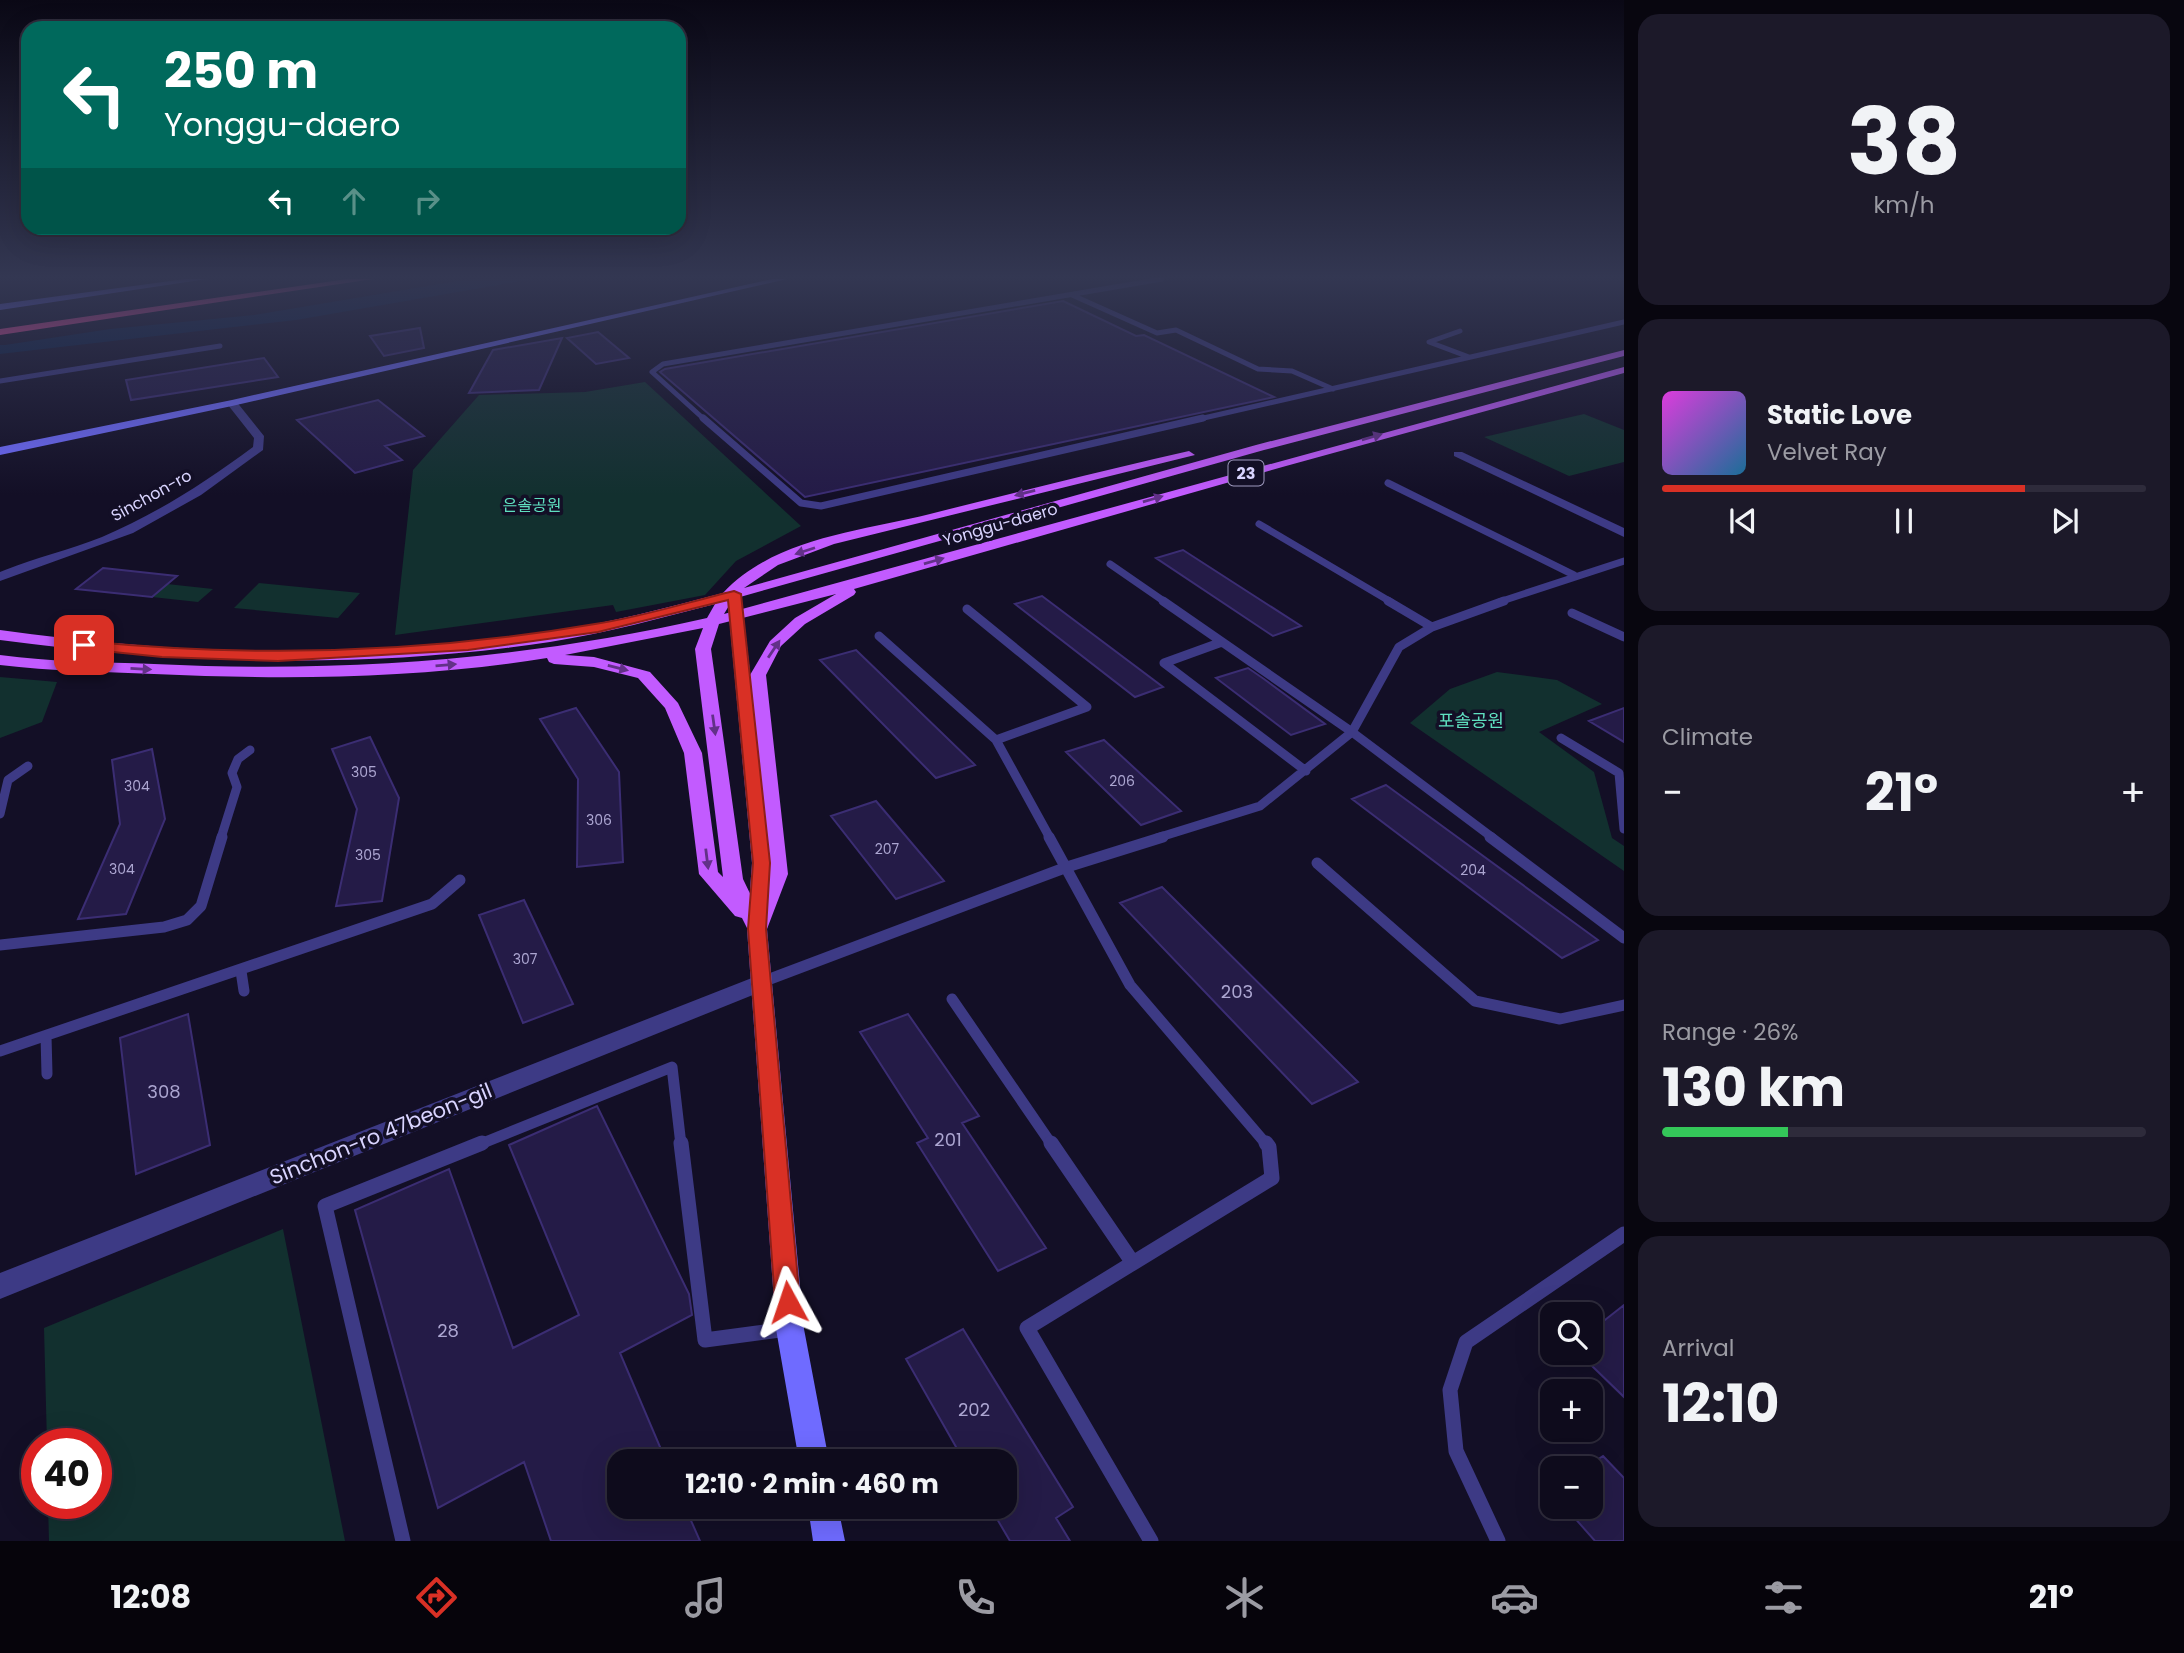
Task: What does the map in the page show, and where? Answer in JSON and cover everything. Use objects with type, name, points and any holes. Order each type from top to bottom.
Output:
[{"type":"main road","name":"Yonggu-daero","points":[[0,635],[162,653],[278,657],[401,651],[537,639],[616,624],[734,594],[922,544],[1351,421],[1624,353]]},
{"type":"main road","name":"Yonggu-daero","points":[[0,660],[192,672],[291,673],[527,657],[639,636],[869,580],[1404,428],[1624,370]]},
{"type":"main road","points":[[757,929],[733,879],[703,649],[710,621],[730,593],[756,572],[798,552],[1092,477],[1351,421]]},
{"type":"main road","points":[[821,592],[814,591],[814,587],[903,561],[922,544]]},
{"type":"main road","points":[[757,929],[778,874],[758,675],[775,644],[800,621],[869,580]]},
{"type":"main road","points":[[490,661],[515,653],[624,634],[631,628],[616,624]]},
{"type":"main road","points":[[527,657],[594,662],[644,675],[672,706],[693,752],[709,874],[757,929]]},
{"type":"street","points":[[0,451],[463,351]]},
{"type":"street","name":"Sinchon-ro","points":[[0,577],[140,525],[242,462],[259,448],[260,438],[232,403]]},
{"type":"street","points":[[1458,454],[1624,533]]},
{"type":"street","points":[[734,594],[762,863],[757,929],[790,1329],[812,1449]]},
{"type":"street","name":"Sinchon-ro 47beon-gil","points":[[0,1286],[762,982]]},
{"type":"street","points":[[825,1519],[829,1541]]},
{"type":"lane","points":[[0,381],[189,351]]},
{"type":"lane","points":[[741,351],[663,364],[652,372],[755,466],[801,503],[821,506],[1497,351]]},
{"type":"lane","points":[[1220,351],[1258,369],[1292,371],[1333,388]]},
{"type":"lane","points":[[1453,351],[1470,357]]},
{"type":"lane","points":[[1388,483],[1574,575]]},
{"type":"lane","points":[[1259,524],[1432,627]]},
{"type":"lane","points":[[762,982],[1067,867],[1260,806],[1352,732],[1399,647],[1432,627],[1574,575],[1624,561]]},
{"type":"lane","points":[[1110,564],[1352,732],[1624,938]]},
{"type":"lane","points":[[967,609],[1087,707],[996,740]]},
{"type":"lane","points":[[1572,613],[1624,637]]},
{"type":"lane","points":[[879,636],[996,740],[1130,985],[1269,1147],[1272,1178],[1027,1328],[1151,1541]]},
{"type":"lane","points":[[1222,642],[1164,663],[1306,771]]},
{"type":"lane","points":[[1561,738],[1619,773],[1624,829]]},
{"type":"lane","points":[[0,945],[164,927],[187,920],[201,906],[237,787],[232,773],[238,759],[250,750]]},
{"type":"lane","points":[[0,814],[8,780],[28,766]]},
{"type":"lane","points":[[1317,863],[1475,1001],[1560,1019],[1624,1005]]},
{"type":"lane","points":[[0,1051],[432,904],[460,880]]},
{"type":"lane","points":[[241,971],[244,991]]},
{"type":"lane","points":[[952,999],[1133,1263]]},
{"type":"lane","points":[[46,1036],[47,1074]]},
{"type":"lane","points":[[403,1541],[325,1206],[672,1067],[705,1340],[790,1329]]},
{"type":"lane","points":[[1498,1541],[1456,1451],[1450,1390],[1466,1342],[1624,1234]]},
{"type":"green space","name":"은솔공원","points":[[645,382],[801,526],[736,561],[705,595],[616,612],[613,605],[395,635],[413,470],[479,395],[585,392]]},
{"type":"green space","points":[[1584,414],[1624,430],[1624,462],[1569,476],[1484,437]]},
{"type":"green space","points":[[259,583],[360,593],[338,618],[234,608]]},
{"type":"green space","points":[[167,584],[213,589],[198,602],[152,597]]},
{"type":"green space","name":"포솔공원","points":[[1497,672],[1557,680],[1602,704],[1539,732],[1594,772],[1612,838],[1624,846],[1624,871],[1410,723],[1450,689]]},
{"type":"green space","points":[[0,677],[57,682],[42,722],[0,738]]},
{"type":"green space","points":[[283,1229],[345,1541],[49,1541],[48,1519],[112,1519],[112,1428],[47,1428],[44,1328]]},
{"type":"water","points":[[0,351],[27,351],[0,354]]},
{"type":"building","points":[[380,351],[409,351],[384,356]]},
{"type":"building","points":[[492,351],[556,351],[539,390],[469,393]]},
{"type":"building","points":[[581,351],[621,351],[629,358],[596,364]]},
{"type":"building","points":[[771,351],[1177,351],[1274,397],[805,497],[660,372]]},
{"type":"building","points":[[264,358],[278,377],[131,400],[126,380]]},
{"type":"building","points":[[378,400],[424,436],[385,446],[402,460],[355,473],[297,420]]},
{"type":"building","points":[[1183,550],[1301,626],[1273,636],[1156,558]]},
{"type":"building","points":[[103,568],[177,576],[152,597],[76,589]]},
{"type":"building","points":[[1042,596],[1163,687],[1135,697],[1015,604]]},
{"type":"building","points":[[856,650],[975,765],[936,778],[820,660]]},
{"type":"building","points":[[1248,668],[1325,724],[1291,735],[1216,678]]},
{"type":"building","points":[[576,708],[619,772],[623,862],[577,867],[578,779],[540,719]]},
{"type":"building","points":[[1624,708],[1624,742],[1589,721]]},
{"type":"building","points":[[370,737],[399,798],[382,901],[336,906],[357,809],[332,749]]},
{"type":"building","points":[[1104,740],[1181,811],[1141,825],[1066,752]]},
{"type":"building","points":[[152,749],[165,819],[126,914],[78,919],[120,824],[112,760]]},
{"type":"building","points":[[1386,785],[1598,940],[1562,958],[1352,799]]},
{"type":"building","points":[[876,801],[944,881],[896,899],[831,816]]},
{"type":"building","points":[[1162,887],[1358,1082],[1312,1104],[1120,903]]},
{"type":"building","points":[[524,900],[573,1004],[523,1023],[479,915]]},
{"type":"building","points":[[188,1014],[210,1145],[136,1174],[120,1038]]},
{"type":"building","points":[[908,1014],[979,1116],[962,1123],[1046,1248],[998,1271],[917,1143],[928,1138],[860,1032]]},
{"type":"building","points":[[597,1106],[689,1294],[692,1315],[620,1353],[661,1449],[607,1449],[607,1519],[690,1519],[700,1541],[551,1541],[524,1462],[438,1508],[355,1210],[449,1169],[513,1348],[579,1315],[509,1145]]},
{"type":"building","points":[[1624,1305],[1624,1397],[1591,1365],[1603,1365],[1603,1322]]},
{"type":"building","points":[[963,1329],[1073,1507],[1056,1518],[1070,1541],[1010,1541],[997,1519],[1017,1519],[1017,1449],[957,1449],[906,1359]]},
{"type":"building","points":[[1603,1456],[1624,1478],[1624,1541],[1595,1541],[1576,1519],[1603,1519]]},
{"type":"route","points":[[84,645],[162,653],[278,657],[491,645],[660,615],[734,594],[762,863],[757,929],[788,1302]]}]
